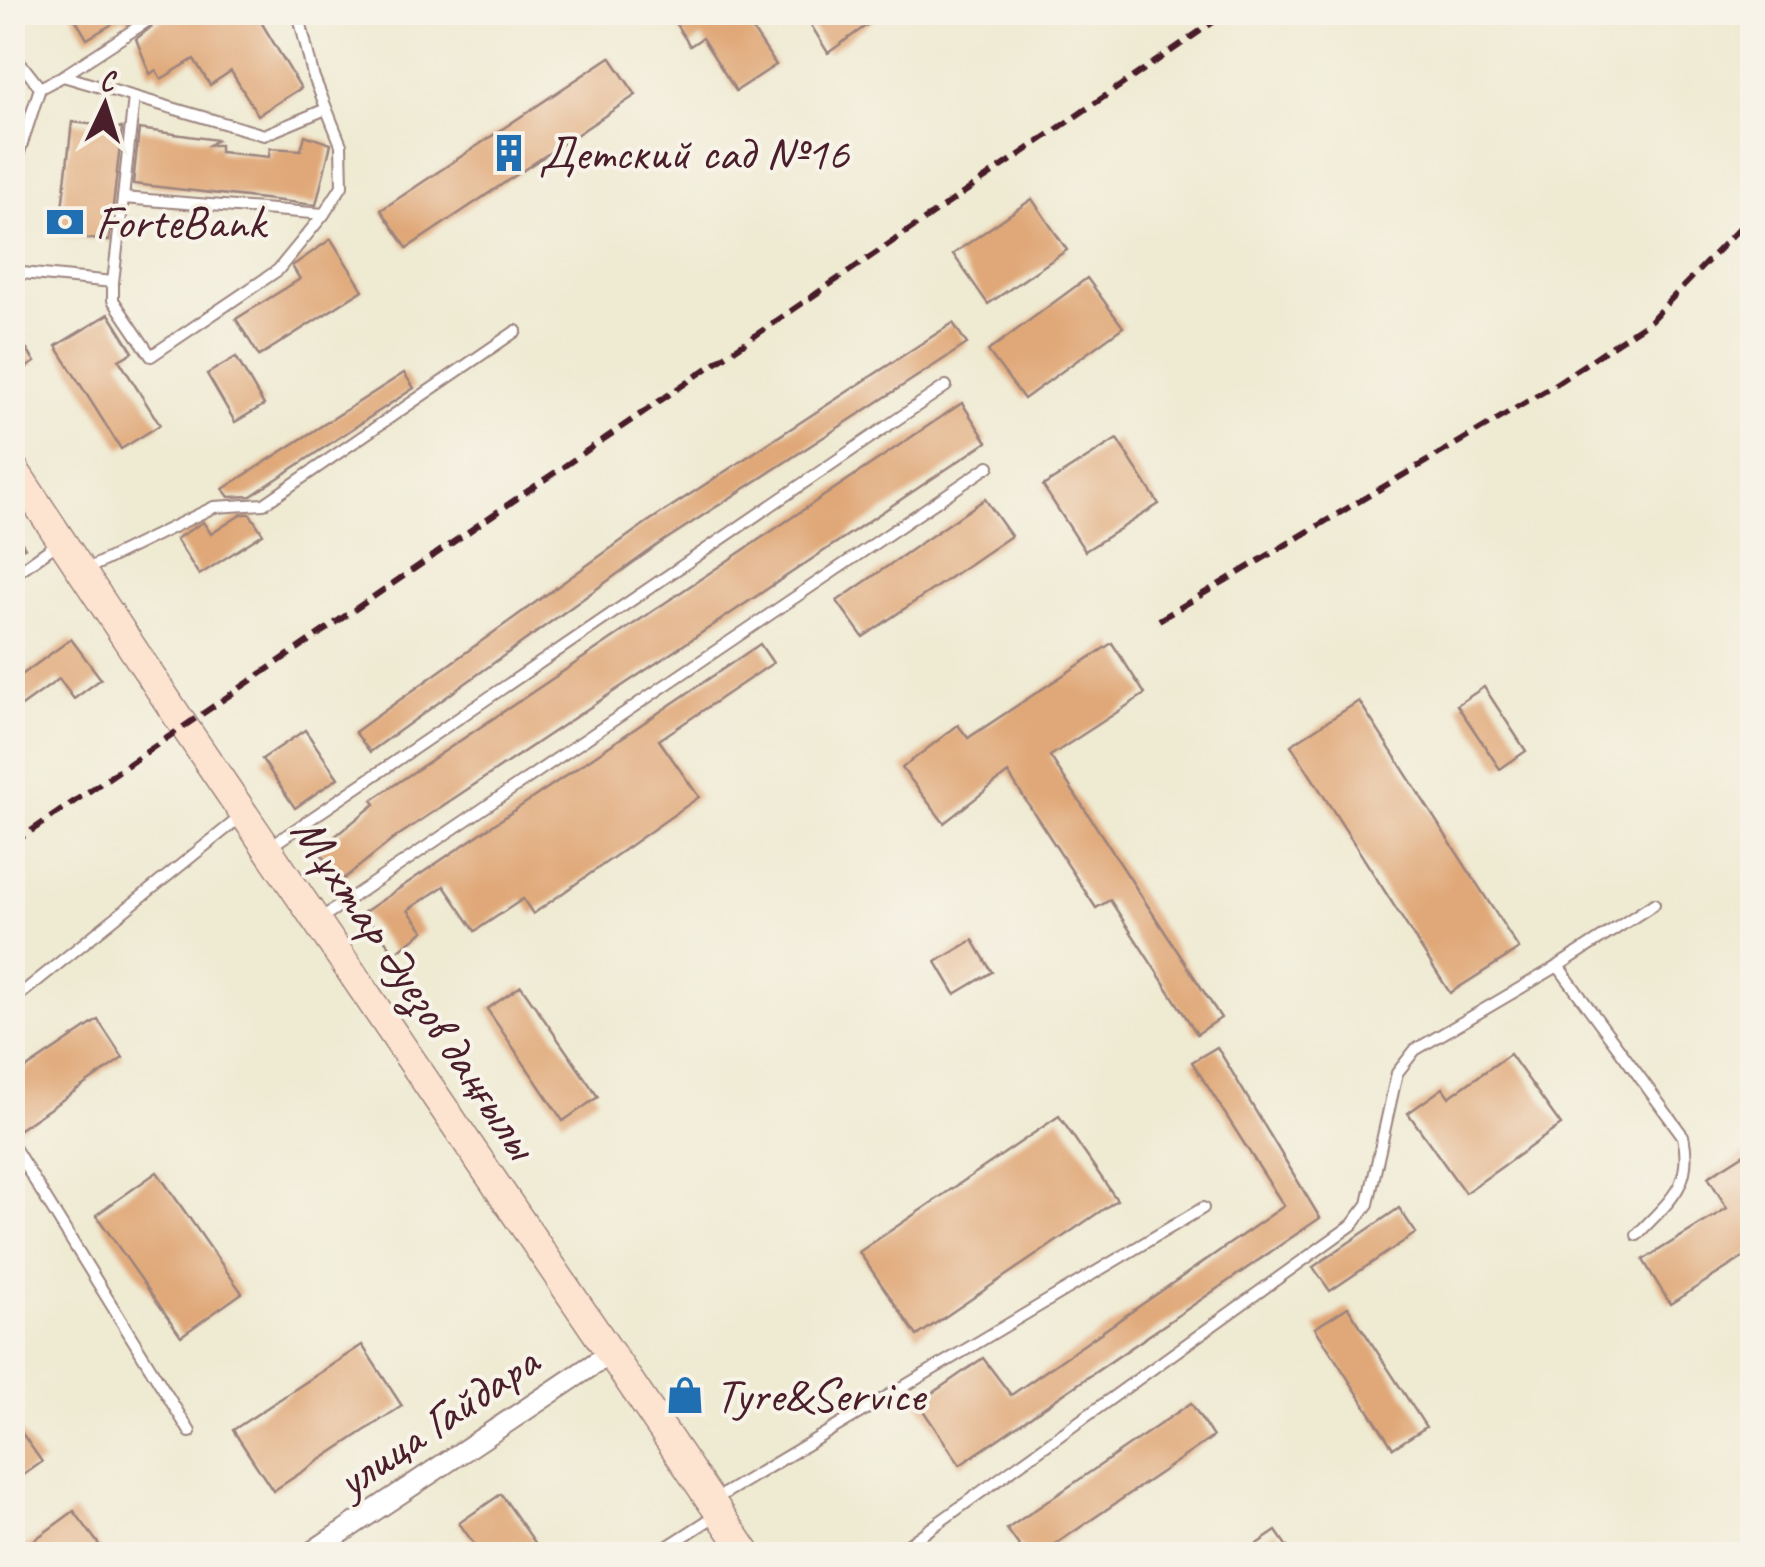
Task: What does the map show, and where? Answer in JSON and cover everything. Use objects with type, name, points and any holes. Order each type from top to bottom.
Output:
[{"type":"main road","name":"Мұхтар Әуезов даңғылы","points":[[12,466],[267,849],[747,1554]]},
{"type":"street","name":"улица Гайдара","points":[[309,1554],[610,1354]]},
{"type":"lane","points":[[12,174],[40,88],[161,12]]},
{"type":"lane","points":[[134,97],[113,300],[150,356],[278,270],[342,186],[341,146],[298,12]]},
{"type":"lane","points":[[12,52],[40,88]]},
{"type":"lane","points":[[63,76],[264,135],[326,109]]},
{"type":"lane","points":[[123,198],[324,214]]},
{"type":"lane","points":[[12,272],[113,282]]},
{"type":"lane","points":[[82,572],[214,507],[264,504],[516,331]]},
{"type":"lane","points":[[267,849],[946,386]]},
{"type":"lane","points":[[316,921],[989,466]]},
{"type":"lane","points":[[12,576],[62,541]]},
{"type":"lane","points":[[12,1002],[244,814]]},
{"type":"lane","points":[[895,1554],[1352,1225],[1368,1204],[1398,1072],[1415,1050],[1654,904]]},
{"type":"lane","points":[[1558,966],[1683,1136],[1689,1164],[1682,1186],[1638,1236]]},
{"type":"lane","points":[[12,1144],[190,1432]]},
{"type":"lane","points":[[656,1554],[715,1507],[1203,1208]]},
{"type":"path","points":[[12,529],[32,562]]},
{"type":"path","points":[[1737,1554],[1752,1546]]},
{"type":"building","points":[[71,12],[144,12],[127,24],[124,17],[87,39]]},
{"type":"building","points":[[170,12],[255,12],[301,88],[258,115],[231,71],[210,85],[194,59],[161,79],[156,70],[150,74],[136,39]]},
{"type":"building","points":[[668,12],[741,12],[776,65],[736,91],[702,38],[690,46]]},
{"type":"building","points":[[803,12],[885,12],[828,53]]},
{"type":"building","name":"Детский сад №16","points":[[610,57],[636,95],[407,248],[381,210]]},
{"type":"building","points":[[72,122],[122,128],[109,241],[59,235]]},
{"type":"building","points":[[139,129],[217,140],[209,145],[220,145],[220,152],[269,157],[270,148],[301,150],[305,135],[331,144],[316,205],[133,184]]},
{"type":"building","points":[[1032,199],[1067,250],[988,304],[953,254]]},
{"type":"building","points":[[331,239],[363,290],[259,356],[236,319],[300,279],[292,266]]},
{"type":"building","points":[[1087,278],[1123,327],[1024,399],[988,351]]},
{"type":"building","points":[[109,314],[133,352],[119,360],[160,425],[121,449],[56,346]]},
{"type":"building","points":[[953,323],[967,344],[659,544],[370,752],[355,732],[646,523]]},
{"type":"building","points":[[12,327],[35,362],[12,376]]},
{"type":"building","points":[[236,357],[264,405],[235,422],[207,374]]},
{"type":"building","points":[[404,373],[414,388],[251,496],[229,497],[223,489]]},
{"type":"building","points":[[962,403],[987,442],[396,837],[342,880],[318,850],[375,804],[372,800]]},
{"type":"building","points":[[1117,439],[1159,504],[1085,551],[1043,486]]},
{"type":"building","points":[[985,499],[1011,536],[863,637],[837,601]]},
{"type":"building","points":[[242,514],[250,514],[263,534],[199,575],[176,539],[203,522],[211,534]]},
{"type":"building","points":[[71,639],[101,679],[74,699],[59,679],[12,713],[12,682]]},
{"type":"building","points":[[1112,643],[1145,694],[1050,756],[1221,1018],[1197,1034],[1110,900],[1096,908],[1008,773],[944,823],[902,768],[958,725],[968,738]]},
{"type":"building","points":[[760,644],[773,663],[659,740],[699,797],[533,914],[523,899],[475,931],[444,886],[408,910],[424,931],[395,953],[363,913]]},
{"type":"building","points":[[1484,687],[1526,751],[1500,769],[1457,705]]},
{"type":"building","points":[[1359,701],[1519,949],[1450,993],[1291,745]]},
{"type":"building","points":[[305,730],[338,778],[295,808],[262,759]]},
{"type":"building","points":[[973,940],[992,972],[955,994],[936,962]]},
{"type":"building","points":[[521,986],[598,1097],[563,1121],[487,1009]]},
{"type":"building","points":[[98,1020],[123,1058],[20,1129],[12,1118],[12,1078]]},
{"type":"building","points":[[1217,1047],[1320,1218],[960,1465],[918,1403],[983,1358],[1011,1395],[1284,1206],[1192,1062]]},
{"type":"building","points":[[1510,1054],[1561,1125],[1465,1193],[1408,1113],[1443,1088],[1449,1097]]},
{"type":"building","points":[[1059,1116],[1117,1200],[917,1336],[859,1252]]},
{"type":"building","points":[[1752,1149],[1752,1252],[1670,1304],[1643,1260],[1727,1208],[1708,1177]]},
{"type":"building","points":[[157,1172],[242,1293],[181,1336],[96,1215]]},
{"type":"building","points":[[1399,1208],[1416,1233],[1330,1291],[1313,1267]]},
{"type":"building","points":[[1348,1307],[1426,1427],[1393,1448],[1315,1328]]},
{"type":"building","points":[[362,1345],[402,1406],[273,1491],[233,1430]]},
{"type":"building","points":[[1191,1403],[1213,1437],[1041,1554],[1025,1554],[1007,1529]]},
{"type":"building","points":[[12,1419],[42,1462],[12,1483]]},
{"type":"building","points":[[501,1494],[543,1554],[481,1554],[459,1523]]},
{"type":"building","points":[[74,1511],[106,1554],[15,1554]]},
{"type":"building","points":[[1276,1531],[1292,1554],[1242,1554]]},
{"type":"railway","points":[[12,844],[1228,12]]},
{"type":"railway","points":[[1159,620],[1545,391],[1651,320],[1752,215]]},
{"type":"place","name":"Детский сад №16","points":[[509,153]]},
{"type":"place","name":"ForteBank","points":[[65,222]]},
{"type":"place","name":"Tyre&Service","points":[[685,1395]]}]
